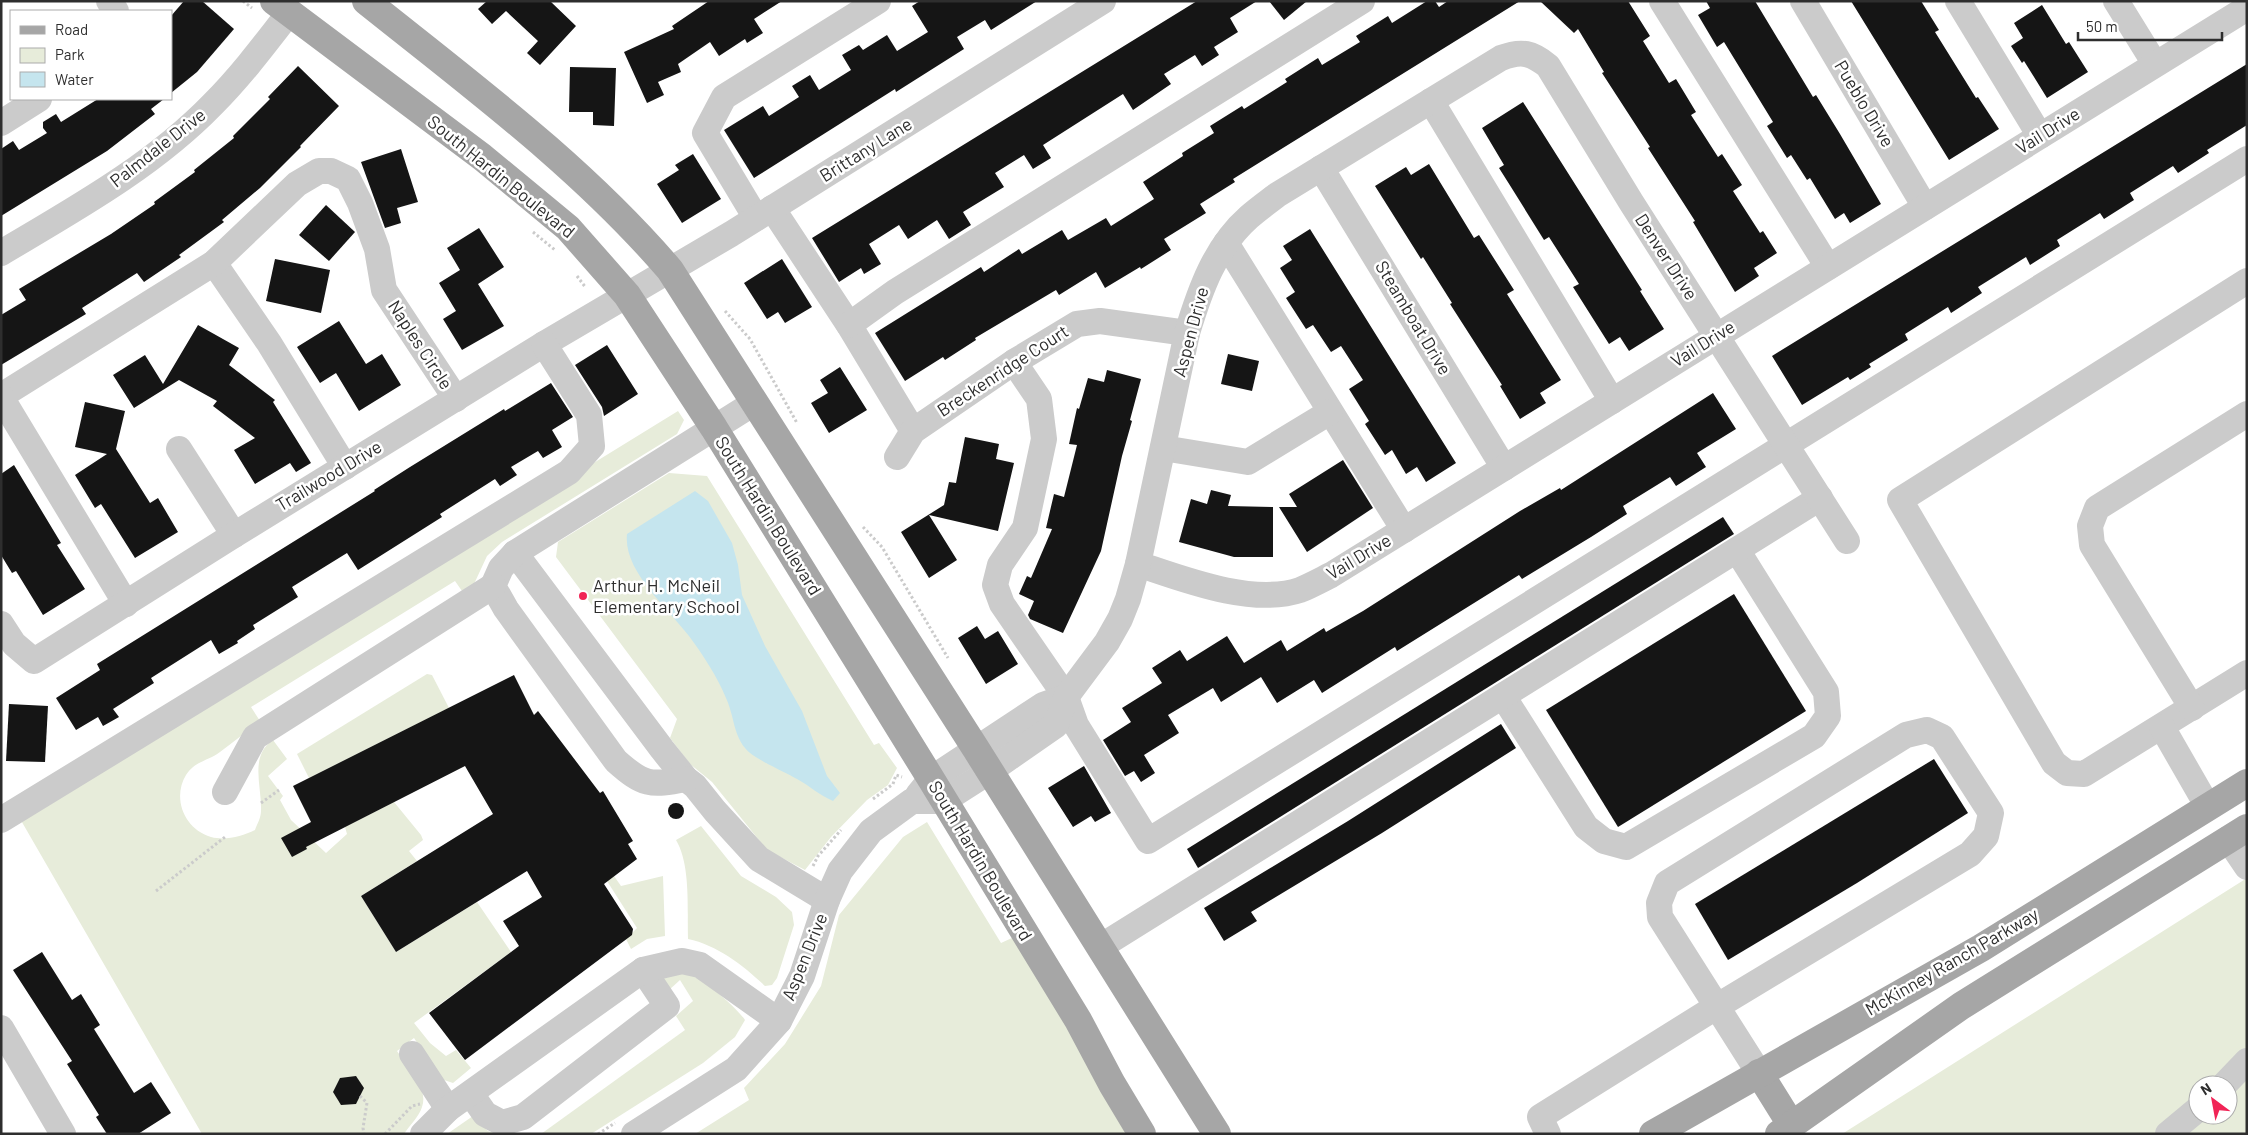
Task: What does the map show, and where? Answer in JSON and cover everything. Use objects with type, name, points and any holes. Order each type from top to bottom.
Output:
[{"type":"main road","points":[[366,1],[531,135],[612,207],[670,270],[983,760],[1217,1134]]},
{"type":"main road","name":"South Hardin Boulevard","points":[[282,7],[482,158],[568,228],[627,295],[714,428],[924,790],[1078,1020],[1112,1084],[1142,1134]]},
{"type":"main road","name":"McKinney Ranch Parkway","points":[[1653,1134],[1981,948],[2247,782]]},
{"type":"main road","points":[[1759,1074],[1789,1131],[1961,1006],[2237,834],[2208,807]]},
{"type":"street","points":[[878,1],[724,97],[705,133],[849,325],[913,431]]},
{"type":"street","name":"Brittany Lane","points":[[627,295],[764,213],[1103,1]]},
{"type":"street","points":[[849,325],[904,286],[1362,1]]},
{"type":"street","points":[[1662,1],[1828,267]]},
{"type":"street","name":"Pueblo Drive","points":[[1803,1],[1925,207]]},
{"type":"street","points":[[1958,1],[2040,136]]},
{"type":"street","points":[[2116,1],[2155,64]]},
{"type":"street","name":"Palmdale Drive","points":[[1,253],[101,193],[156,154],[213,104],[250,63],[282,7]]},
{"type":"street","name":"Vail Drive","points":[[1138,564],[1197,584],[1235,592],[1275,595],[1299,590],[1331,575],[2247,8]]},
{"type":"street","name":"Aspen Drive","points":[[628,1127],[736,1069],[779,1021],[802,976],[817,894],[840,871],[871,831],[924,790],[1056,725],[1066,697],[1108,642],[1128,600],[1138,564],[1187,333],[1205,280],[1226,242],[1249,217],[1277,196],[1501,58],[1511,54],[1534,55],[1548,66]]},
{"type":"street","name":"Denver Drive","points":[[1548,66],[1631,202],[1847,541]]},
{"type":"street","points":[[1,123],[37,100]]},
{"type":"street","points":[[1431,101],[1612,401]]},
{"type":"street","points":[[1014,362],[1038,399],[1044,439],[1025,528],[1000,565],[995,585],[1002,604],[1066,697],[1076,725],[1148,841],[2247,159]]},
{"type":"street","name":"Steamboat Drive","points":[[1321,168],[1504,468]]},
{"type":"street","name":"Naples Circle","points":[[214,263],[297,184],[319,171],[331,172],[348,179],[360,203],[377,248],[384,290],[456,399]]},
{"type":"street","points":[[1226,242],[1404,530]]},
{"type":"street","points":[[126,604],[1,397],[214,263],[269,343],[345,467]]},
{"type":"street","points":[[2247,281],[1900,500],[2054,763],[2067,773],[2084,774],[2162,728],[2247,673]]},
{"type":"street","name":"Trailwood Drive","points":[[1,624],[14,644],[34,661],[234,535],[627,295]]},
{"type":"street","name":"Breckenridge Court","points":[[897,458],[913,431],[1014,362],[1077,324],[1100,321],[1187,333]]},
{"type":"street","points":[[1,820],[569,472],[592,446],[589,415],[544,344]]},
{"type":"street","points":[[225,792],[255,737],[493,586],[500,568],[515,553],[754,402]]},
{"type":"street","points":[[1163,448],[1248,462],[1330,412]]},
{"type":"street","points":[[2192,708],[2092,545],[2090,526],[2097,508],[2247,414]]},
{"type":"street","points":[[178,449],[234,535]]},
{"type":"street","points":[[1100,947],[1820,498]]},
{"type":"street","points":[[1503,696],[1586,827],[1604,841],[1626,847],[1814,736],[1828,716],[1826,692],[1737,550]]},
{"type":"street","points":[[515,553],[686,780],[695,786],[740,840],[759,859],[817,894]]},
{"type":"street","points":[[493,586],[506,609],[616,761],[635,778],[659,784],[686,780]]},
{"type":"street","points":[[2162,728],[2208,807]]},
{"type":"street","points":[[1548,1134],[1540,1118],[1716,1007],[1970,854],[1986,836],[1991,813],[1942,737],[1927,730],[1906,735],[1667,883],[1659,903],[1660,917],[1716,1007],[1759,1074]]},
{"type":"street","points":[[2237,834],[2247,867]]},
{"type":"street","points":[[423,1134],[448,1109],[643,970],[682,961],[700,966],[779,1021]]},
{"type":"street","points":[[471,1094],[485,1114],[502,1123],[523,1117],[667,1006],[643,970]]},
{"type":"street","points":[[1,1028],[63,1134]]},
{"type":"street","points":[[412,1054],[448,1109]]},
{"type":"street","points":[[2234,1075],[2247,1061]]},
{"type":"street","points":[[2168,1134],[2188,1117]]},
{"type":"path","points":[[720,305],[750,339],[798,424]]},
{"type":"path","points":[[859,522],[882,547],[950,662]]},
{"type":"path","points":[[871,801],[893,784],[896,776],[924,790]]},
{"type":"path","points":[[261,803],[279,790]]},
{"type":"path","points":[[817,894],[810,871],[818,856],[845,826]]},
{"type":"path","points":[[156,891],[225,837]]},
{"type":"path","points":[[360,1096],[367,1103],[363,1128],[364,1134]]},
{"type":"path","points":[[384,1134],[412,1106],[422,1104]]},
{"type":"path","points":[[598,1134],[628,1127]]},
{"type":"green space","points":[[678,411],[684,420],[677,434],[502,542],[487,556],[474,584],[462,591],[455,581],[251,707],[260,721],[220,752],[193,767],[186,775],[180,793],[181,803],[183,812],[194,827],[202,833],[217,838],[234,837],[255,830],[261,814],[259,763],[261,754],[273,740],[287,759],[268,776],[283,796],[280,800],[291,820],[326,853],[347,834],[345,827],[394,802],[423,840],[409,851],[417,861],[361,896],[396,952],[477,902],[511,952],[414,1023],[430,1043],[446,1056],[456,1050],[471,1068],[453,1083],[441,1079],[414,1038],[397,1051],[420,1084],[423,1099],[419,1114],[404,1134],[202,1134],[19,817]]},
{"type":"green space","points":[[669,473],[707,476],[874,745],[879,743],[897,768],[888,785],[867,800],[831,837],[805,870],[767,850],[712,782],[690,764],[670,738],[677,719],[556,557],[558,542]]},
{"type":"green space","points":[[427,674],[432,675],[449,708],[309,778],[297,754]]},
{"type":"green space","points":[[927,822],[1001,943],[1014,937],[1130,1134],[695,1134],[749,1100],[744,1088],[785,1044],[821,986],[839,915],[903,837]]},
{"type":"green space","points":[[701,826],[741,876],[776,897],[792,912],[794,925],[777,978],[772,985],[765,986],[720,951],[688,939],[686,875],[681,850],[676,840]]},
{"type":"green space","points":[[614,876],[621,886],[663,876],[665,936],[647,939],[631,949],[626,939],[637,928],[607,881]]},
{"type":"green space","points":[[2247,878],[2247,1134],[1842,1134]]},
{"type":"green space","points":[[671,973],[689,974],[697,978],[712,988],[735,1009],[745,1020],[735,1037],[703,1063],[591,1134],[541,1134],[685,1030],[676,1016],[693,1001],[680,980],[669,990],[661,978]]},
{"type":"green space","points":[[473,1116],[488,1131],[498,1134],[447,1134]]},
{"type":"water","points":[[695,491],[708,501],[732,543],[738,565],[742,595],[765,646],[802,711],[827,776],[840,793],[833,801],[761,760],[745,748],[738,736],[729,704],[709,666],[689,636],[639,575],[632,562],[627,534]]},
{"type":"building","points":[[184,1],[202,1],[234,29],[197,72],[172,92],[172,15]]},
{"type":"building","points":[[487,1],[550,1],[576,26],[540,65],[527,53],[538,41],[506,11],[492,24],[478,9]]},
{"type":"building","points":[[709,1],[782,1],[754,19],[763,33],[747,43],[745,39],[719,56],[710,42],[678,64],[681,72],[658,82],[664,95],[647,103],[624,52],[674,29],[672,26]]},
{"type":"building","points":[[920,1],[1037,1],[991,30],[985,20],[957,37],[964,49],[896,92],[895,89],[754,178],[724,130],[763,106],[769,116],[799,97],[792,86],[810,75],[819,90],[851,70],[842,55],[859,45],[863,50],[887,35],[897,51],[928,32],[912,6]]},
{"type":"building","points":[[1197,1],[1257,1],[1230,18],[1238,32],[1214,47],[1219,55],[1202,66],[1195,55],[1164,74],[1171,84],[1133,110],[1123,94],[1043,145],[1051,158],[1033,169],[1024,155],[995,173],[1004,187],[963,212],[971,225],[949,239],[937,220],[908,239],[899,225],[869,244],[881,264],[864,274],[861,268],[839,282],[812,238]]},
{"type":"building","points":[[1269,1],[1307,1],[1284,20]]},
{"type":"building","points":[[1427,1],[1435,1],[1439,7],[1448,1],[1520,1],[1233,179],[1235,182],[1200,204],[1206,213],[1164,239],[1171,250],[1141,269],[1140,267],[1105,288],[1096,272],[1059,295],[1056,290],[975,338],[976,340],[945,360],[943,357],[905,381],[875,333],[981,267],[984,272],[1019,249],[1022,254],[1062,230],[1068,240],[1106,218],[1111,226],[1154,199],[1143,182],[1183,156],[1182,153],[1214,133],[1210,126],[1242,106],[1244,109],[1287,82],[1285,79],[1318,58],[1322,65],[1360,42],[1356,36],[1388,16],[1392,23]]},
{"type":"building","points":[[1540,1],[1628,1],[1650,36],[1643,41],[1669,83],[1676,79],[1696,112],[1691,115],[1718,157],[1722,154],[1742,185],[1733,191],[1760,233],[1763,231],[1777,253],[1754,268],[1759,276],[1735,292],[1693,222],[1695,221],[1602,73],[1604,72],[1578,29],[1574,33]]},
{"type":"building","points":[[1706,1],[1755,1],[1813,97],[1816,95],[1881,204],[1850,223],[1844,213],[1835,219],[1810,178],[1807,180],[1791,155],[1787,158],[1767,126],[1773,122],[1724,42],[1717,47],[1698,15],[1710,8]]},
{"type":"building","points":[[1851,1],[1921,1],[1939,30],[1935,32],[1976,98],[1978,97],[1999,129],[1949,160]]},
{"type":"building","points":[[2042,5],[2066,44],[2069,42],[2088,72],[2047,98],[2024,61],[2022,63],[2011,46],[2023,38],[2014,23]]},
{"type":"building","points":[[2247,64],[2247,125],[2207,150],[2209,153],[2178,173],[2173,166],[2130,193],[2134,200],[2104,219],[2100,213],[2057,240],[2060,246],[2030,265],[2026,257],[1978,287],[1982,293],[1951,313],[1948,307],[1905,334],[1908,340],[1869,364],[1871,367],[1850,380],[1848,377],[1802,405],[1772,356]]},
{"type":"building","points":[[298,66],[339,106],[301,147],[260,188],[222,220],[224,222],[179,255],[181,257],[144,282],[137,273],[82,308],[86,314],[1,365],[1,315],[26,300],[19,289],[111,234],[155,204],[154,202],[195,172],[194,170],[234,138],[233,136],[270,99],[268,97]]},
{"type":"building","points":[[570,67],[616,68],[614,126],[593,125],[593,112],[569,112]]},
{"type":"building","points":[[96,100],[163,100],[151,109],[155,114],[107,151],[1,216],[1,149],[13,141],[19,150],[47,133],[43,128],[43,122],[56,114],[61,122]]},
{"type":"building","points":[[1523,102],[1642,290],[1640,291],[1664,329],[1629,351],[1620,337],[1609,344],[1573,287],[1579,284],[1549,237],[1544,240],[1499,168],[1504,165],[1482,128]]},
{"type":"building","points":[[401,149],[418,202],[397,208],[401,223],[385,228],[361,162]]},
{"type":"building","points":[[693,154],[721,199],[682,223],[657,184],[679,170],[675,165]]},
{"type":"building","points":[[1429,164],[1474,238],[1479,235],[1514,290],[1507,294],[1561,380],[1540,393],[1546,403],[1520,419],[1500,386],[1502,385],[1450,304],[1452,303],[1423,257],[1421,259],[1375,186],[1406,167],[1411,175]]},
{"type":"building","points":[[326,205],[355,232],[329,261],[299,235]]},
{"type":"building","points":[[479,228],[504,267],[478,284],[504,326],[462,350],[443,319],[456,311],[439,283],[460,270],[447,248]]},
{"type":"building","points":[[1310,229],[1456,463],[1426,482],[1417,467],[1406,474],[1392,450],[1385,455],[1365,424],[1369,421],[1349,389],[1363,380],[1341,346],[1331,352],[1313,325],[1306,329],[1286,298],[1295,292],[1280,268],[1292,260],[1283,246]]},
{"type":"building","points":[[275,259],[330,270],[321,313],[266,301]]},
{"type":"building","points":[[782,259],[812,307],[785,323],[778,312],[767,319],[744,283]]},
{"type":"building","points":[[339,321],[366,364],[382,354],[401,385],[359,411],[336,373],[320,383],[297,347]]},
{"type":"building","points":[[198,325],[239,348],[229,365],[275,400],[273,402],[311,463],[296,472],[290,463],[255,484],[234,450],[255,438],[213,406],[217,401],[179,380],[134,408],[113,375],[145,355],[163,384]]},
{"type":"building","points":[[607,345],[638,394],[604,416],[602,407],[575,365]]},
{"type":"building","points":[[1228,354],[1259,361],[1252,391],[1221,384]]},
{"type":"building","points":[[840,367],[867,410],[829,433],[811,403],[828,393],[820,380]]},
{"type":"building","points":[[1107,370],[1141,379],[1101,551],[1063,633],[1030,619],[1028,615],[1034,601],[1019,594],[1027,576],[1031,578],[1052,529],[1046,528],[1054,494],[1064,497],[1077,445],[1069,444],[1077,408],[1079,409],[1088,378],[1104,382]]},
{"type":"building","points":[[551,383],[573,417],[552,430],[562,447],[543,458],[538,451],[511,467],[517,475],[500,486],[495,479],[440,514],[442,517],[358,570],[347,553],[292,587],[298,597],[253,625],[255,629],[237,641],[238,643],[219,654],[211,640],[151,678],[154,683],[113,709],[119,717],[103,726],[98,717],[76,730],[56,698],[100,670],[97,664],[375,491],[410,467],[504,409],[505,411]]},
{"type":"building","points":[[1713,393],[1736,429],[1697,453],[1706,467],[1676,486],[1670,477],[1623,506],[1627,514],[1591,537],[1522,579],[1519,575],[1397,651],[1395,647],[1322,693],[1314,680],[1277,703],[1261,677],[1221,702],[1213,688],[1168,715],[1179,733],[1144,755],[1155,773],[1141,782],[1134,771],[1125,776],[1103,740],[1131,722],[1122,708],[1162,683],[1152,668],[1180,650],[1187,661],[1227,636],[1244,663],[1281,640],[1287,651],[1324,628],[1326,632],[1363,611],[1520,511],[1560,488],[1561,490]]},
{"type":"building","points":[[85,402],[125,411],[116,449],[150,503],[158,498],[178,532],[135,558],[101,504],[95,508],[75,475],[107,454],[75,447]]},
{"type":"building","points":[[965,437],[999,444],[996,459],[1014,463],[998,531],[929,515],[957,560],[929,578],[901,532],[944,505],[949,482],[956,483]]},
{"type":"building","points":[[1343,460],[1373,508],[1307,552],[1279,507],[1297,507],[1289,494]]},
{"type":"building","points":[[14,465],[61,543],[57,545],[85,589],[43,615],[16,571],[12,573],[1,555],[1,474]]},
{"type":"building","points":[[1211,490],[1231,495],[1228,506],[1273,507],[1273,557],[1234,557],[1179,542],[1191,499],[1207,504]]},
{"type":"building","points":[[1723,517],[1734,534],[1198,868],[1187,849]]},
{"type":"building","points":[[1734,594],[1806,711],[1618,827],[1546,710]]},
{"type":"building","points":[[977,626],[985,639],[998,631],[1018,664],[986,684],[958,638]]},
{"type":"building","points":[[514,675],[534,715],[538,711],[600,793],[603,791],[633,841],[628,844],[637,859],[604,884],[633,929],[632,935],[465,1060],[429,1013],[519,946],[503,921],[542,897],[527,871],[396,952],[361,896],[493,814],[465,766],[306,847],[307,849],[292,857],[281,838],[311,822],[293,786]]},
{"type":"building","points":[[9,704],[48,706],[45,762],[6,761]]},
{"type":"building","points":[[1501,724],[1516,748],[1382,833],[1251,912],[1257,921],[1224,941],[1204,908],[1348,821]]},
{"type":"building","points":[[1934,759],[1968,813],[1857,883],[1728,960],[1695,904]]},
{"type":"building","points":[[1084,766],[1111,813],[1095,822],[1091,816],[1073,827],[1048,788]]},
{"type":"building","points":[[676,803],[682,805],[684,811],[682,817],[676,819],[670,817],[668,811],[670,805]]},
{"type":"building","points":[[42,952],[72,1000],[81,994],[100,1025],[94,1029],[134,1093],[151,1082],[171,1113],[138,1134],[107,1134],[96,1117],[99,1115],[67,1064],[72,1061],[13,970]]},
{"type":"building","points":[[356,1076],[364,1088],[356,1104],[341,1105],[333,1092],[340,1078]]},
{"type":"place","name":"Arthur H. McNeil Elementary School","points":[[583,596]]}]
